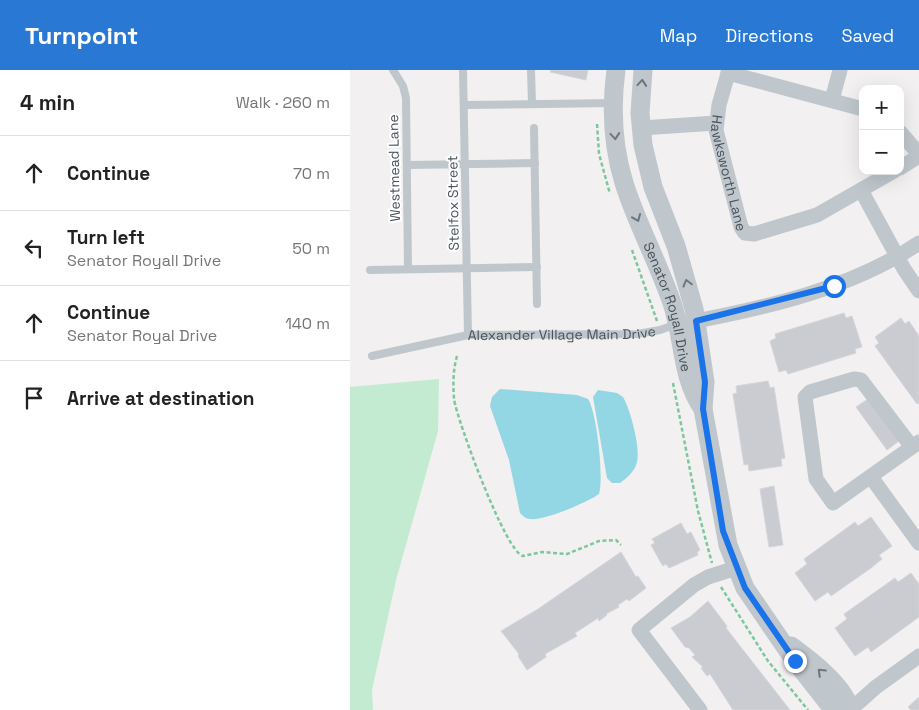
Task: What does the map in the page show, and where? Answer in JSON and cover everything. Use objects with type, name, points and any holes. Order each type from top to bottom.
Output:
[{"type":"street","name":"Senator Royall Drive","points":[[616,70],[614,136],[622,178],[666,288],[677,324],[690,383],[703,409]]},
{"type":"street","name":"Senator Royall Drive","points":[[643,70],[641,128],[647,166],[681,260],[696,321],[705,382],[703,409]]},
{"type":"street","points":[[832,100],[840,70]]},
{"type":"street","points":[[728,71],[859,108]]},
{"type":"street","name":"Hawksworth Lane","points":[[728,71],[716,123],[718,145],[741,227],[745,234],[754,234],[816,215],[887,175]]},
{"type":"street","points":[[641,128],[716,123]]},
{"type":"street","points":[[904,137],[919,155],[904,165]]},
{"type":"street","points":[[861,190],[919,291]]},
{"type":"street","name":"Alexander Village Main Drive","points":[[677,324],[818,291],[853,278],[898,257],[919,243]]},
{"type":"street","points":[[854,379],[861,380],[915,445],[834,503],[823,492],[814,473],[804,404],[807,394],[854,379]]},
{"type":"street","points":[[703,409],[723,531],[736,568],[756,605],[804,674],[828,703],[836,708],[845,710]]},
{"type":"street","points":[[871,477],[919,543]]},
{"type":"street","points":[[700,710],[639,630],[694,585],[736,568]]},
{"type":"street","points":[[782,640],[811,662],[840,690],[847,699],[850,710],[876,687],[919,656]]},
{"type":"lane","name":"Westmead Lane","points":[[393,70],[405,94],[408,269]]},
{"type":"lane","name":"Stelfox Street","points":[[463,70],[468,335]]},
{"type":"lane","points":[[531,70],[532,104]]},
{"type":"lane","points":[[464,105],[614,103]]},
{"type":"lane","points":[[534,128],[537,304]]},
{"type":"lane","points":[[407,165],[535,163]]},
{"type":"lane","points":[[370,270],[536,267]]},
{"type":"lane","name":"Alexander Village Main Drive","points":[[372,356],[468,335],[636,334],[648,333],[677,324]]},
{"type":"path","points":[[457,356],[454,381],[458,413],[494,511],[515,552],[523,556],[542,552],[565,554],[607,539],[616,540],[621,546]]},
{"type":"path","points":[[671,374],[698,511],[709,556]]},
{"type":"path","points":[[718,582],[764,656],[808,710]]},
{"type":"green space","points":[[439,379],[438,431],[396,580],[372,690],[373,710],[350,710],[350,387]]},
{"type":"water","points":[[500,389],[577,395],[588,399],[594,418],[599,446],[601,474],[599,494],[576,506],[537,519],[529,519],[520,513],[509,460],[490,406],[492,397]]},
{"type":"water","points":[[598,390],[617,393],[623,397],[634,429],[638,456],[637,462],[633,471],[620,483],[612,483],[607,478],[593,397]]},
{"type":"building","points":[[551,70],[588,70],[586,80],[550,72]]},
{"type":"building","points":[[844,313],[846,318],[852,316],[862,347],[855,349],[856,353],[788,374],[786,370],[779,372],[770,341],[776,338],[775,334]]},
{"type":"building","points":[[901,318],[905,324],[909,321],[919,336],[919,403],[917,404],[875,346],[879,343],[875,337]]},
{"type":"building","points":[[768,381],[770,388],[774,387],[785,458],[781,459],[782,466],[749,471],[748,464],[744,465],[733,394],[737,393],[736,386]]},
{"type":"building","points":[[868,399],[899,441],[887,450],[856,407]]},
{"type":"building","points":[[774,486],[783,545],[769,547],[760,489]]},
{"type":"building","points":[[871,517],[892,546],[879,555],[882,559],[871,568],[831,596],[828,592],[815,601],[795,573],[807,564],[804,559],[855,522],[858,526]]},
{"type":"building","points":[[681,523],[687,534],[691,532],[700,550],[697,552],[698,555],[669,568],[666,564],[663,566],[651,545],[655,543],[652,539]]},
{"type":"building","points":[[621,552],[636,577],[638,576],[646,588],[629,601],[627,599],[618,605],[619,607],[606,614],[599,621],[598,618],[575,633],[577,636],[545,654],[546,657],[527,670],[518,656],[519,654],[501,631],[538,609]]},
{"type":"building","points":[[911,573],[919,584],[919,617],[871,652],[868,647],[855,656],[835,628],[847,619],[844,614],[895,578],[898,582]]},
{"type":"building","points":[[708,601],[727,626],[726,628],[790,710],[733,710],[710,674],[707,676],[701,668],[703,667],[692,657],[695,655],[689,648],[685,647],[671,628],[690,617]]},
{"type":"building","points":[[919,697],[919,710],[911,710],[908,707]]},
{"type":"route","points":[[795,661],[745,588],[723,531],[703,409],[705,382],[696,321],[834,286]]}]
